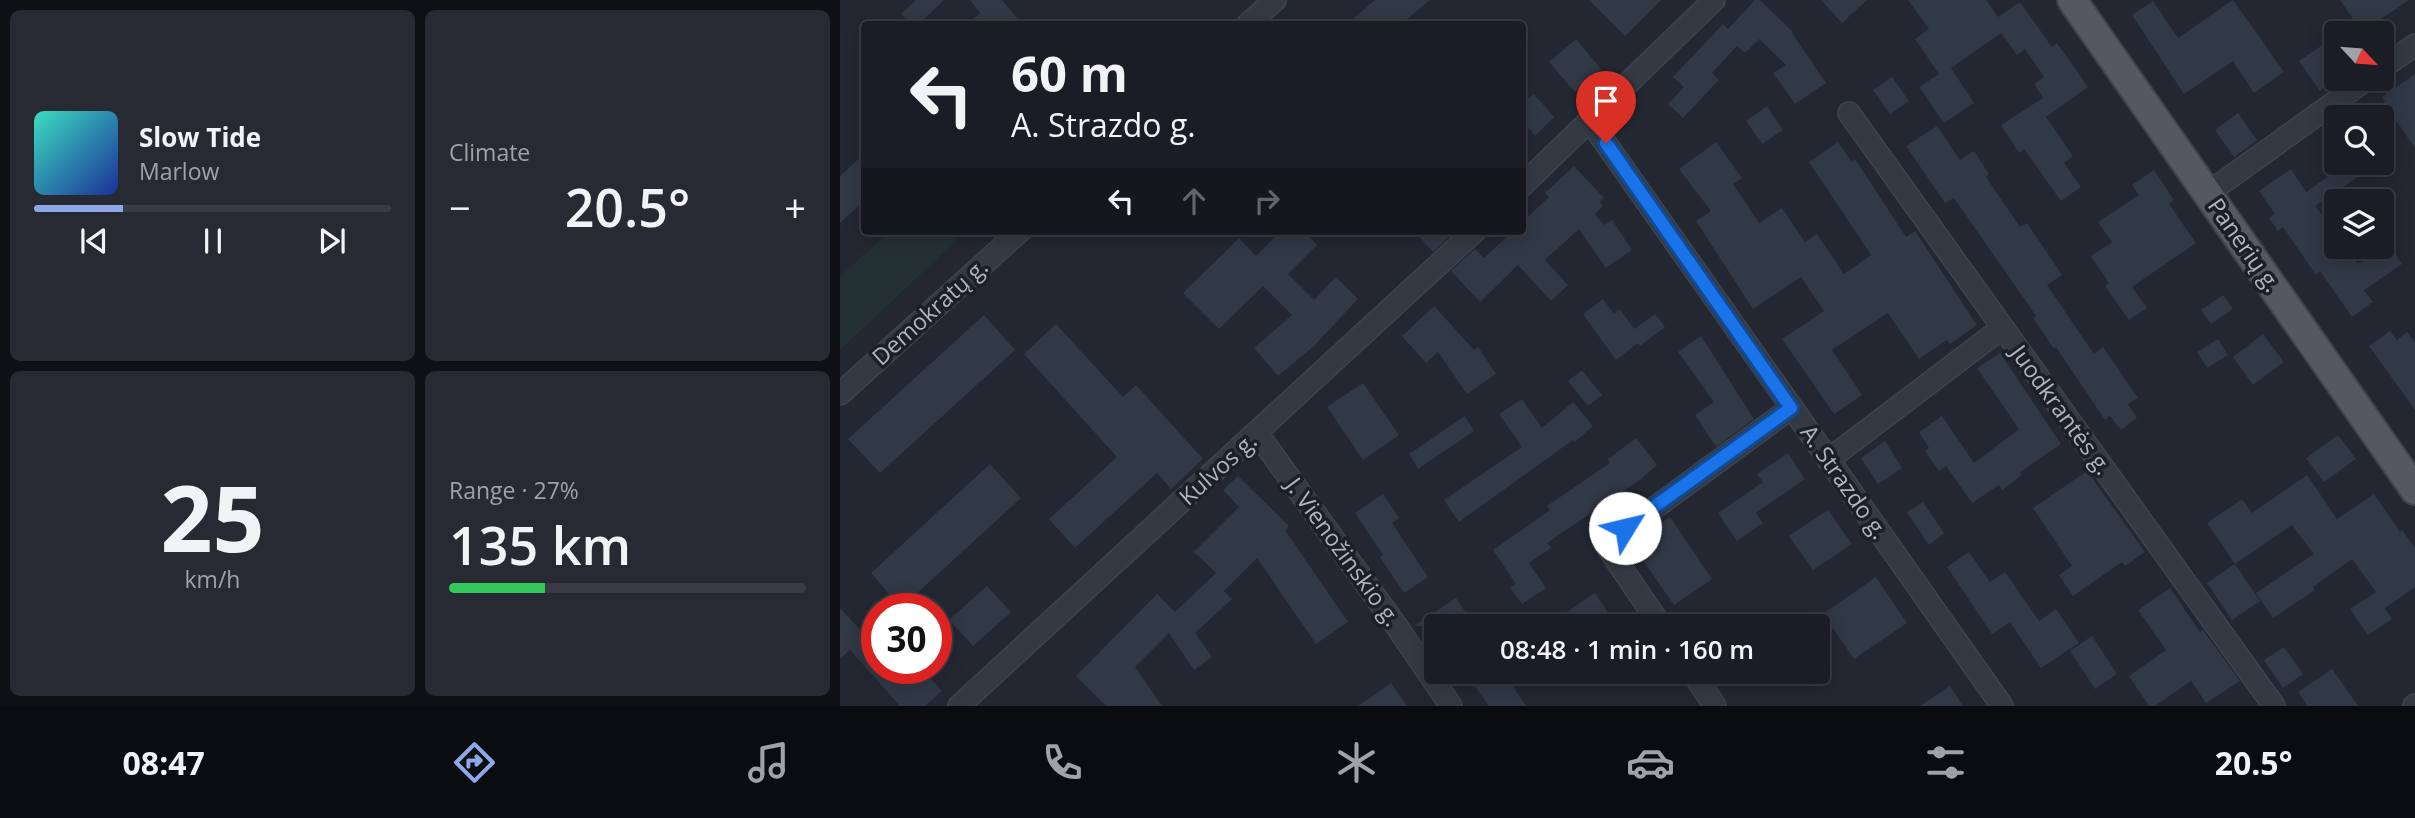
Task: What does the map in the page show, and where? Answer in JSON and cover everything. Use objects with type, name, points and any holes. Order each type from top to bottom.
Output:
[{"type":"main road","name":"Panerių g.","points":[[2072,0],[2415,490]]},
{"type":"street","points":[[1251,21],[1275,0]]},
{"type":"street","points":[[1526,182],[1714,0]]},
{"type":"street","points":[[2394,60],[2415,45]]},
{"type":"street","points":[[2208,192],[2350,91]]},
{"type":"street","name":"Juodkrantės g.","points":[[1849,113],[2274,706]]},
{"type":"street","name":"A. Strazdo g.","points":[[1590,121],[2002,706]]},
{"type":"street","name":"Demokratų g.","points":[[840,394],[1016,235]]},
{"type":"street","name":"Kulvos g.","points":[[959,706],[1471,235]]},
{"type":"street","points":[[1828,460],[2002,328]]},
{"type":"street","points":[[1653,614],[1605,544],[1791,408]]},
{"type":"street","name":"J. Vienožinskio g.","points":[[1257,433],[1451,706]]},
{"type":"street","points":[[1700,684],[1715,706]]},
{"type":"shaded area","points":[[886,235],[954,235],[957,240],[840,350],[840,276]]},
{"type":"building","points":[[916,0],[944,0],[922,21],[908,21],[901,14]]},
{"type":"building","points":[[970,0],[1002,0],[1020,21],[971,21],[980,13]]},
{"type":"building","points":[[1375,0],[1430,0],[1405,21],[1350,21]]},
{"type":"building","points":[[1589,0],[1661,0],[1625,36]]},
{"type":"building","points":[[1755,0],[1760,0],[1793,32],[1826,83],[1795,104],[1773,73],[1786,65],[1759,39],[1745,53],[1737,46],[1712,73],[1719,80],[1683,118],[1668,104],[1684,87],[1673,77],[1723,24],[1728,29]]},
{"type":"building","points":[[1821,0],[1867,0],[1842,23]]},
{"type":"building","points":[[1908,0],[1986,0],[1998,17],[2020,2],[2052,47],[2057,43],[2088,87],[2046,117],[2073,156],[2064,163],[2081,187],[2061,201],[2024,149],[2019,153],[2001,125],[2043,98],[2034,84],[2044,77],[2025,49],[2017,55],[2001,33],[1951,68],[1974,103],[1944,123],[1919,87],[1939,74],[1915,39],[1929,29]]},
{"type":"building","points":[[2233,0],[2284,72],[2254,93],[2233,61],[2184,94],[2132,15],[2153,1],[2178,38]]},
{"type":"building","points":[[2340,0],[2409,0],[2378,21],[2354,21]]},
{"type":"building","points":[[1576,39],[1601,69],[1575,92],[1549,62]]},
{"type":"building","points":[[2324,44],[2324,88],[2320,91],[2299,61]]},
{"type":"building","points":[[2415,74],[2415,148],[2397,122],[2394,124],[2394,105],[2381,105],[2385,102],[2382,97]]},
{"type":"building","points":[[1892,77],[1909,101],[1890,114],[1873,90]]},
{"type":"building","points":[[1534,94],[1554,117],[1535,136],[1526,124],[1526,100]]},
{"type":"building","points":[[1767,106],[1783,130],[1762,144],[1746,121]]},
{"type":"building","points":[[2238,113],[2257,140],[2234,157],[2215,130]]},
{"type":"building","points":[[1937,126],[1960,160],[1974,151],[1989,174],[1986,177],[2020,227],[2027,223],[2062,275],[2047,285],[2094,354],[2103,347],[2138,398],[2128,404],[2137,418],[2121,430],[2110,416],[2105,420],[2056,347],[2054,349],[2033,318],[2036,316],[1954,198],[1945,203],[1906,146]]},
{"type":"building","points":[[1716,142],[1742,178],[1733,184],[1759,223],[1782,208],[1805,242],[1817,234],[1844,274],[1871,255],[1809,162],[1838,142],[1852,162],[1855,159],[1906,237],[1915,231],[1977,325],[1950,344],[1947,340],[1919,359],[1888,313],[1832,350],[1862,395],[1834,414],[1782,339],[1824,311],[1801,277],[1753,309],[1696,221],[1711,211],[1679,169]]},
{"type":"building","points":[[861,157],[861,204],[840,223],[840,176]]},
{"type":"building","points":[[1574,166],[1604,198],[1600,202],[1603,206],[1595,214],[1604,225],[1612,220],[1632,250],[1606,268],[1579,229],[1545,260],[1568,285],[1551,301],[1518,265],[1480,302],[1451,271],[1475,249],[1484,258],[1509,235],[1526,235],[1526,218],[1549,197],[1545,193]]},
{"type":"building","points":[[2291,169],[2306,192],[2330,175],[2354,175],[2356,178],[2340,189],[2324,189],[2324,200],[2315,206],[2324,218],[2324,259],[2354,259],[2358,264],[2366,259],[2394,259],[2394,252],[2402,264],[2364,290],[2373,302],[2352,317],[2320,271],[2316,275],[2283,227],[2278,231],[2269,218],[2275,214],[2259,191]]},
{"type":"building","points":[[2154,170],[2174,200],[2169,204],[2196,243],[2132,287],[2147,308],[2129,320],[2105,286],[2109,283],[2091,256],[2112,242],[2098,222],[2139,195],[2132,185]]},
{"type":"building","points":[[1277,235],[1308,235],[1317,245],[1288,274],[1314,300],[1336,277],[1358,299],[1313,347],[1278,376],[1254,348],[1292,315],[1263,286],[1219,329],[1183,293],[1239,238],[1256,256]]},
{"type":"building","points":[[1418,235],[1452,235],[1433,252]]},
{"type":"building","points":[[2223,295],[2233,309],[2211,324],[2201,310]]},
{"type":"building","points":[[1603,299],[1614,314],[1620,309],[1634,329],[1655,314],[1665,327],[1616,360],[1583,314]]},
{"type":"building","points":[[1434,306],[1474,350],[1478,347],[1496,374],[1467,394],[1438,352],[1426,363],[1402,336]]},
{"type":"building","points":[[984,315],[1015,350],[880,473],[848,439]]},
{"type":"building","points":[[1056,324],[1123,397],[1136,385],[1203,459],[1171,489],[1157,473],[1075,548],[1049,519],[1117,457],[1024,354]]},
{"type":"building","points":[[2390,331],[2397,340],[2407,332],[2415,343],[2415,410],[2369,346]]},
{"type":"building","points":[[2263,334],[2284,362],[2253,385],[2233,357]]},
{"type":"building","points":[[1701,336],[1754,419],[1716,447],[1695,415],[1714,402],[1678,352]]},
{"type":"building","points":[[2218,339],[2228,355],[2207,368],[2197,352]]},
{"type":"building","points":[[2000,353],[2061,444],[2020,472],[2022,475],[2002,490],[1999,485],[1972,503],[1946,466],[1939,471],[1925,451],[1929,448],[1919,432],[1942,416],[1974,463],[2019,429],[1977,368]]},
{"type":"building","points":[[1582,370],[1602,395],[1588,406],[1568,381]]},
{"type":"building","points":[[1363,383],[1399,435],[1363,460],[1327,407]]},
{"type":"building","points":[[1522,399],[1542,428],[1573,402],[1593,426],[1575,442],[1573,440],[1459,522],[1444,500],[1522,447],[1499,414]]},
{"type":"building","points":[[1465,416],[1474,431],[1418,469],[1409,454]]},
{"type":"building","points":[[2338,435],[2356,459],[2324,482],[2306,458]]},
{"type":"building","points":[[1636,438],[1657,465],[1641,479],[1547,543],[1551,548],[1529,563],[1546,588],[1522,604],[1510,588],[1516,584],[1493,550],[1550,510],[1547,506],[1610,463],[1608,459]]},
{"type":"building","points":[[1885,441],[1902,468],[1878,484],[1861,458]]},
{"type":"building","points":[[1788,453],[1805,479],[1756,513],[1763,523],[1737,541],[1718,513],[1763,482],[1757,474]]},
{"type":"building","points":[[990,464],[1021,498],[917,593],[888,593],[871,573]]},
{"type":"building","points":[[2087,471],[2145,552],[2125,566],[2122,562],[2073,596],[2059,575],[2072,566],[2033,508]]},
{"type":"building","points":[[2307,475],[2337,519],[2374,494],[2400,532],[2402,530],[2415,548],[2415,587],[2385,608],[2392,619],[2368,635],[2350,609],[2376,592],[2352,559],[2313,587],[2315,590],[2273,618],[2256,593],[2314,554],[2292,525],[2235,564],[2207,523],[2242,499],[2252,513]]},
{"type":"building","points":[[1238,476],[1289,526],[1285,530],[1348,622],[1316,644],[1257,558],[1224,591],[1232,599],[1195,633],[1212,657],[1194,670],[1169,633],[1135,667],[1162,706],[1106,706],[1076,676],[1157,594],[1175,612],[1216,573],[1194,552],[1239,507],[1223,490]]},
{"type":"building","points":[[1383,494],[1399,518],[1392,523],[1428,577],[1404,593],[1355,513]]},
{"type":"building","points":[[1923,502],[1944,533],[1929,545],[1907,512]]},
{"type":"building","points":[[1828,510],[1852,544],[1813,570],[1789,536]]},
{"type":"building","points":[[1670,517],[1712,579],[1674,605],[1631,543]]},
{"type":"building","points":[[1969,552],[1990,582],[2005,572],[2039,621],[2056,609],[2079,643],[2041,668],[2010,622],[1992,634],[1947,567]]},
{"type":"building","points":[[2235,564],[2260,601],[2232,620],[2207,583]]},
{"type":"building","points":[[1876,577],[1907,623],[1854,659],[1830,624],[1830,614],[1823,614]]},
{"type":"building","points":[[987,586],[1011,612],[973,646],[952,623],[952,617]]},
{"type":"building","points":[[2170,588],[2200,632],[2203,630],[2240,681],[2206,703],[2191,681],[2155,706],[2149,706],[2129,676],[2166,650],[2138,610]]},
{"type":"building","points":[[1595,593],[1609,614],[1566,614]]},
{"type":"building","points":[[1456,598],[1467,614],[1432,614]]},
{"type":"building","points":[[840,608],[861,631],[861,662],[850,650],[840,659]]},
{"type":"building","points":[[1424,619],[1424,626],[1414,626]]},
{"type":"building","points":[[2092,636],[2117,674],[2095,689],[2070,651]]},
{"type":"building","points":[[2284,647],[2303,674],[2283,688],[2264,660]]},
{"type":"building","points":[[2332,669],[2358,706],[2308,706],[2298,692]]},
{"type":"building","points":[[1391,683],[1407,706],[1358,706]]},
{"type":"building","points":[[880,684],[936,684],[942,691],[925,706],[900,706]]},
{"type":"building","points":[[1473,684],[1511,684],[1526,706],[1489,706]]},
{"type":"building","points":[[1950,686],[1963,706],[1920,706]]},
{"type":"route","points":[[1606,143],[1791,408],[1625,528]]}]
